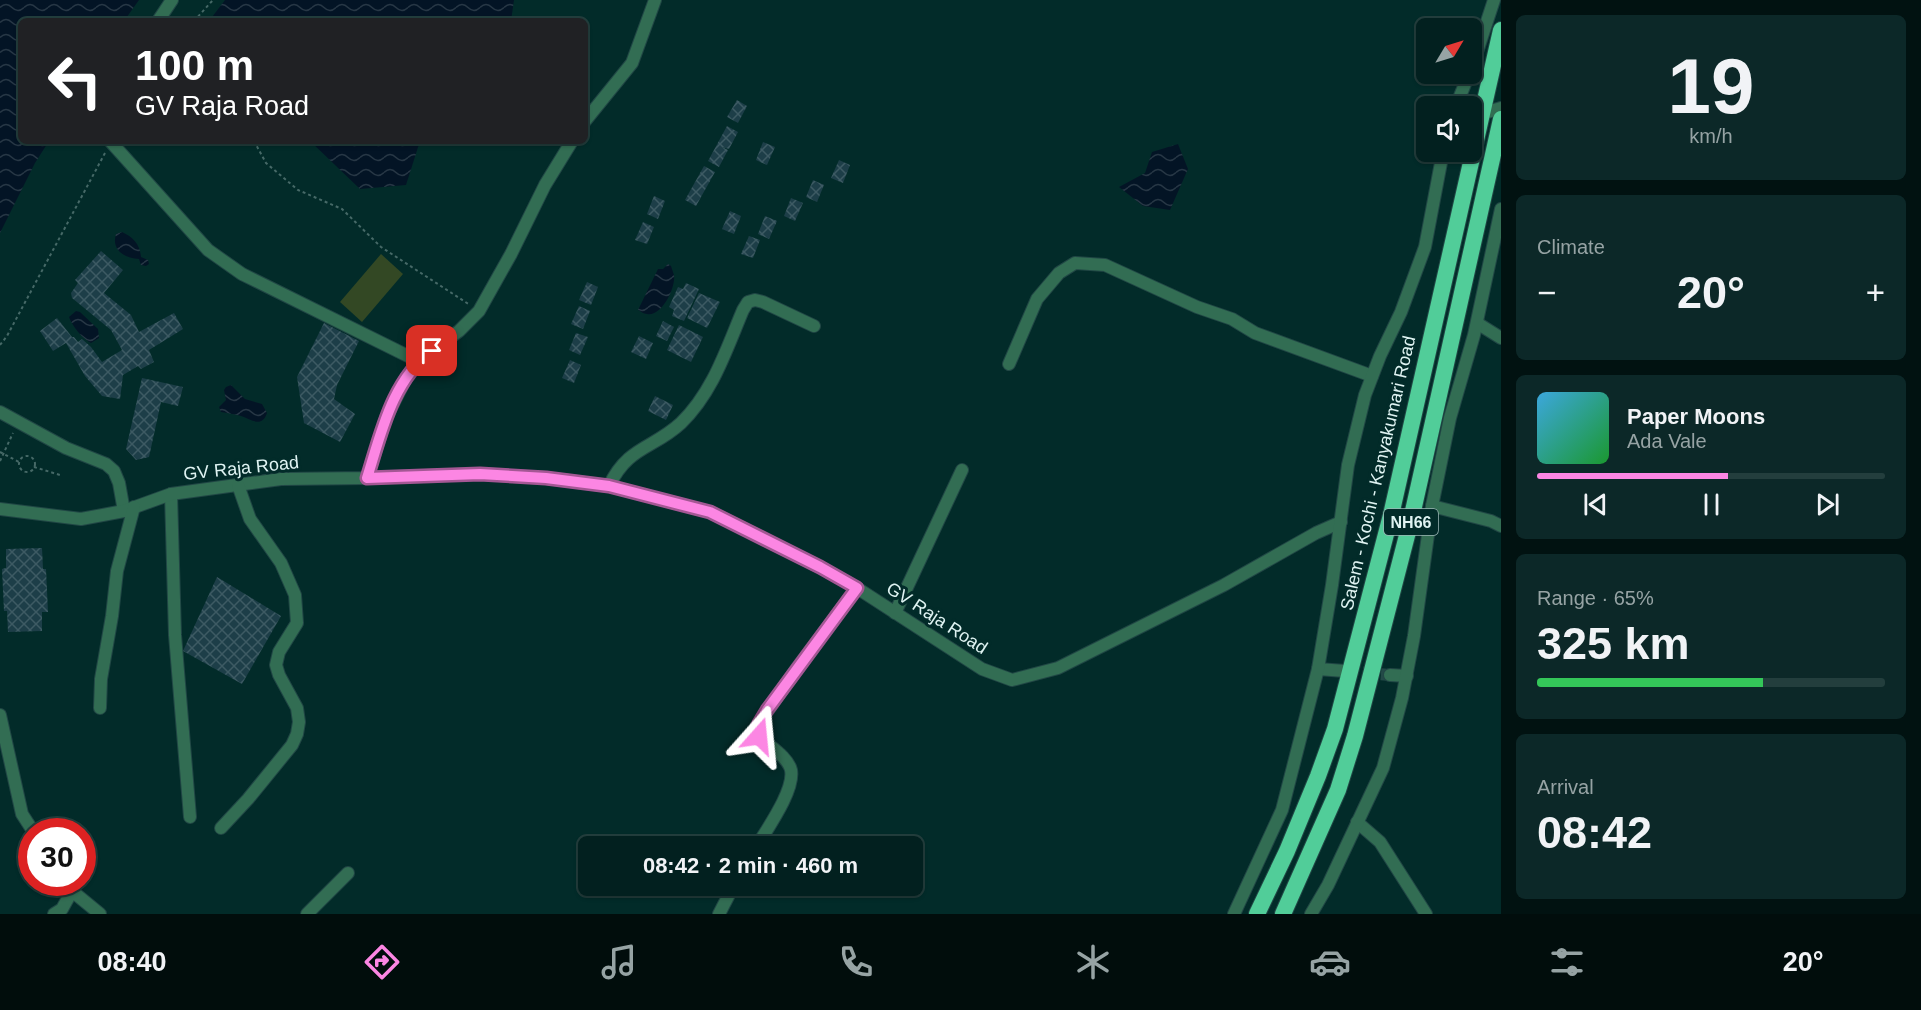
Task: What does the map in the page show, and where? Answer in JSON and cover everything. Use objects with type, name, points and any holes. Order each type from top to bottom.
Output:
[{"type":"highway","name":"Salem - Kochi - Kanyakumari Road","points":[[1481,96],[1501,30]]},
{"type":"highway","name":"NH66","points":[[1283,914],[1338,790],[1352,747],[1411,520],[1501,119]]},
{"type":"highway","name":"Salem - Kochi - Kanyakumari Road","points":[[1257,914],[1287,851],[1335,729],[1391,515],[1466,162]]},
{"type":"highway","points":[[1391,515],[1411,520]]},
{"type":"street","points":[[160,18],[172,0]]},
{"type":"street","points":[[588,117],[632,63],[655,0]]},
{"type":"street","points":[[1482,37],[1494,0]]},
{"type":"street","points":[[1482,112],[1501,108]]},
{"type":"street","points":[[112,144],[208,250],[242,274],[418,361]]},
{"type":"street","points":[[367,478],[386,418],[406,378],[418,361],[459,331],[479,312],[512,255],[545,184],[570,144]]},
{"type":"street","points":[[1234,914],[1282,810],[1318,669],[1348,465],[1365,395],[1401,312],[1425,247],[1441,162]]},
{"type":"street","points":[[1311,914],[1328,885],[1383,768],[1407,675],[1432,506],[1450,418],[1477,323],[1501,209]]},
{"type":"street","points":[[1009,364],[1037,299],[1059,273],[1075,263],[1105,265],[1197,307],[1232,319],[1255,333],[1372,376]]},
{"type":"street","points":[[609,486],[616,471],[632,454],[680,423],[707,391],[748,302],[755,300],[763,302],[814,326]]},
{"type":"street","points":[[1477,323],[1501,338]]},
{"type":"street","points":[[0,412],[66,448],[106,464],[114,471],[129,509],[102,671],[100,708]]},
{"type":"street","points":[[896,613],[962,470]]},
{"type":"street","name":"GV Raja Road","points":[[0,509],[81,519],[129,509],[171,494],[281,479],[480,474],[546,478],[609,486],[710,512],[820,567],[857,588],[982,669],[1012,680],[1027,678],[1058,668],[1224,585],[1316,533],[1341,522]]},
{"type":"street","points":[[221,828],[292,746],[299,722],[297,708],[279,675],[276,664],[279,652],[297,623],[295,594],[281,563],[250,519],[238,484]]},
{"type":"street","points":[[171,494],[174,635],[190,817]]},
{"type":"street","points":[[1432,506],[1491,521],[1501,526]]},
{"type":"street","points":[[762,836],[790,784],[791,770],[785,760],[759,736],[758,725],[857,588]]},
{"type":"street","points":[[1318,669],[1345,671]]},
{"type":"street","points":[[1390,675],[1407,675]]},
{"type":"street","points":[[0,715],[25,818]]},
{"type":"street","points":[[1357,822],[1380,842],[1426,914]]},
{"type":"street","points":[[307,914],[348,873]]},
{"type":"street","points":[[54,914],[62,909],[66,896]]},
{"type":"street","points":[[79,896],[100,914]]},
{"type":"street","points":[[719,914],[728,896]]},
{"type":"path","points":[[197,18],[213,0]]},
{"type":"path","points":[[0,345],[7,336],[109,144]]},
{"type":"path","points":[[254,144],[266,163],[298,190],[342,209],[381,247],[479,312]]},
{"type":"path","points":[[0,461],[14,431]]},
{"type":"path","points":[[2,453],[20,462]]},
{"type":"path","points":[[24,456],[30,456],[34,466],[31,470],[24,470],[20,467],[20,462],[24,456]]},
{"type":"path","points":[[34,466],[60,475]]},
{"type":"green space","points":[[381,254],[403,274],[362,322],[340,302]]},
{"type":"water","points":[[0,0],[139,0],[126,18],[18,18],[18,144],[47,144],[35,163],[0,233]]},
{"type":"water","points":[[225,0],[514,0],[511,18],[211,18]]},
{"type":"water","points":[[313,144],[419,144],[406,185],[360,189]]},
{"type":"water","points":[[1178,144],[1188,169],[1170,210],[1143,206],[1119,187],[1145,173],[1152,152]]},
{"type":"water","points":[[122,232],[135,241],[141,257],[148,260],[149,264],[141,265],[139,259],[128,257],[117,249],[116,234]]},
{"type":"water","points":[[668,264],[671,266],[674,280],[667,300],[653,314],[643,313],[638,310],[658,269],[663,269]]},
{"type":"water","points":[[76,311],[98,329],[99,338],[91,343],[78,332],[69,317]]},
{"type":"water","points":[[231,385],[245,399],[262,404],[267,413],[265,418],[256,422],[239,415],[221,412],[219,407],[226,400],[224,390]]},
{"type":"building","points":[[737,100],[747,106],[738,123],[727,117]]},
{"type":"building","points":[[727,126],[738,132],[729,149],[722,147],[728,150],[719,167],[708,161]]},
{"type":"building","points":[[763,142],[775,147],[767,165],[756,160]]},
{"type":"building","points":[[839,160],[850,165],[843,183],[831,178]]},
{"type":"building","points":[[704,166],[715,172],[696,206],[685,200]]},
{"type":"building","points":[[813,180],[824,185],[817,202],[806,197]]},
{"type":"building","points":[[654,196],[665,201],[658,219],[647,214]]},
{"type":"building","points":[[791,198],[803,203],[795,221],[784,216]]},
{"type":"building","points":[[730,211],[741,216],[734,234],[722,229]]},
{"type":"building","points":[[765,216],[777,221],[769,239],[758,234]]},
{"type":"building","points":[[643,222],[654,227],[647,244],[635,240]]},
{"type":"building","points":[[749,236],[760,240],[753,258],[741,254]]},
{"type":"building","points":[[101,251],[123,270],[104,293],[131,315],[139,332],[174,313],[183,329],[149,350],[154,362],[141,369],[138,366],[123,375],[120,399],[102,396],[85,376],[66,343],[53,351],[40,331],[57,318],[72,337],[78,342],[82,339],[102,362],[122,350],[111,330],[72,298],[71,293],[78,283],[75,280]]},
{"type":"building","points":[[587,282],[598,287],[591,305],[579,300]]},
{"type":"building","points":[[686,283],[699,289],[684,321],[672,316],[674,310],[669,307],[678,287],[683,289]]},
{"type":"building","points":[[699,293],[720,302],[707,328],[687,318]]},
{"type":"building","points":[[579,306],[590,311],[583,329],[571,324]]},
{"type":"building","points":[[663,321],[674,327],[667,341],[656,336]]},
{"type":"building","points":[[324,323],[359,341],[337,385],[334,399],[355,414],[340,442],[304,423],[297,377]]},
{"type":"building","points":[[679,325],[703,337],[691,362],[667,350]]},
{"type":"building","points":[[576,333],[588,337],[580,355],[569,350]]},
{"type":"building","points":[[639,336],[653,343],[646,359],[631,352]]},
{"type":"building","points":[[570,360],[581,365],[574,383],[562,378]]},
{"type":"building","points":[[142,378],[183,387],[178,406],[161,402],[149,457],[136,460],[126,449]]},
{"type":"building","points":[[655,396],[673,405],[666,420],[648,411]]},
{"type":"building","points":[[42,548],[43,569],[46,569],[48,612],[42,612],[42,631],[8,632],[7,611],[4,611],[2,569],[6,568],[6,549]]},
{"type":"building","points":[[217,577],[281,616],[242,684],[183,651]]},
{"type":"tunnel","points":[[1345,671],[1390,675]]},
{"type":"route","points":[[432,351],[418,361],[406,378],[386,418],[367,478],[480,474],[546,478],[609,486],[710,512],[857,588],[767,710],[758,725],[759,736]]}]
